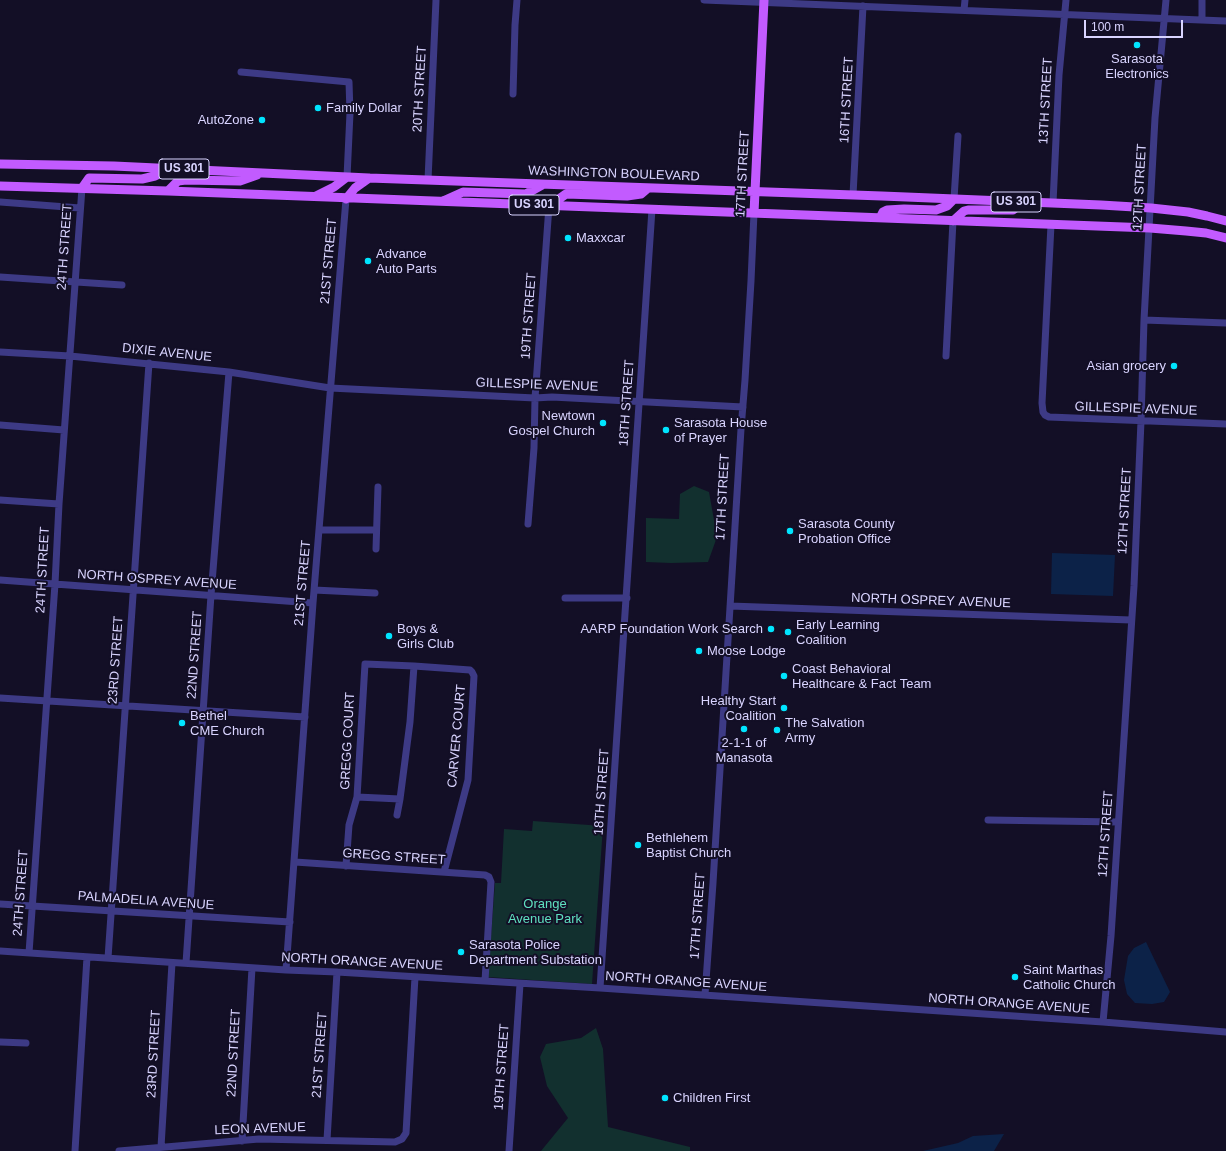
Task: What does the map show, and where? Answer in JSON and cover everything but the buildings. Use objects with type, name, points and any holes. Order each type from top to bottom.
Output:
[{"type":"main road","name":"17TH STREET","points":[[754,213],[764,1]]},
{"type":"main road","name":"WASHINGTON BOULEVARD","points":[[0,164],[114,166],[369,178],[755,191],[1151,208],[1188,212],[1226,222]]},
{"type":"main road","points":[[82,188],[89,178],[142,179],[155,176],[169,169]]},
{"type":"main road","points":[[168,191],[178,181],[240,181],[260,173]]},
{"type":"main road","points":[[315,197],[334,187],[347,177]]},
{"type":"main road","points":[[346,198],[354,188],[369,178]]},
{"type":"main road","points":[[442,202],[462,192],[526,194],[543,185]]},
{"type":"main road","name":"US 301","points":[[0,186],[1150,228],[1192,232],[1226,238]]},
{"type":"main road","points":[[549,206],[566,194],[627,196],[641,194],[648,188]]},
{"type":"main road","points":[[880,218],[883,212],[887,210],[936,210],[946,206],[954,199]]},
{"type":"main road","points":[[953,221],[960,214],[968,210],[1009,210],[1016,208],[1023,202]]},
{"type":"street","name":"20TH STREET","points":[[428,180],[436,0]]},
{"type":"street","points":[[513,94],[517,0]]},
{"type":"street","points":[[704,0],[764,1],[1226,21]]},
{"type":"street","points":[[964,10],[965,0]]},
{"type":"street","name":"13TH STREET","points":[[1053,204],[1059,76],[1066,0]]},
{"type":"street","name":"12TH STREET","points":[[1103,1022],[1110,949],[1131,620],[1142,421],[1144,320],[1155,118],[1166,0]]},
{"type":"street","points":[[1202,0],[1202,20]]},
{"type":"street","name":"16TH STREET","points":[[853,195],[864,6]]},
{"type":"street","points":[[241,72],[350,82],[347,177]]},
{"type":"street","points":[[954,199],[958,136]]},
{"type":"street","name":"24TH STREET","points":[[29,954],[55,584],[64,430],[82,188]]},
{"type":"street","name":"21ST STREET","points":[[286,970],[314,590],[346,198]]},
{"type":"street","points":[[0,202],[80,208]]},
{"type":"street","name":"19TH STREET","points":[[528,524],[534,448],[535,398],[549,206]]},
{"type":"street","name":"18TH STREET","points":[[600,988],[652,209]]},
{"type":"street","name":"17TH STREET","points":[[705,995],[714,883],[754,213]]},
{"type":"street","points":[[946,356],[953,221]]},
{"type":"street","name":"GILLESPIE AVENUE","points":[[1051,225],[1042,403],[1043,412],[1045,415],[1049,417],[1226,424]]},
{"type":"street","points":[[0,277],[122,284]]},
{"type":"street","points":[[1144,320],[1226,323]]},
{"type":"street","name":"DIXIE AVENUE","points":[[0,352],[149,363],[229,372],[330,388]]},
{"type":"street","name":"23RD STREET","points":[[108,958],[149,363]]},
{"type":"street","name":"22ND STREET","points":[[186,964],[211,596],[229,372]]},
{"type":"street","name":"GILLESPIE AVENUE","points":[[330,388],[535,398],[640,401],[743,407]]},
{"type":"street","points":[[0,425],[64,430]]},
{"type":"street","points":[[376,549],[378,487]]},
{"type":"street","points":[[0,500],[59,504]]},
{"type":"street","points":[[320,530],[376,530]]},
{"type":"street","name":"NORTH OSPREY AVENUE","points":[[0,580],[313,603]]},
{"type":"street","points":[[314,590],[375,593]]},
{"type":"street","points":[[565,598],[627,598]]},
{"type":"street","name":"NORTH OSPREY AVENUE","points":[[730,606],[1131,620]]},
{"type":"street","name":"GREGG COURT","points":[[346,866],[349,824],[357,796],[365,664],[414,666]]},
{"type":"street","points":[[397,815],[410,722],[414,666]]},
{"type":"street","name":"CARVER COURT","points":[[414,666],[470,670],[474,676],[468,780],[444,872]]},
{"type":"street","points":[[0,698],[305,717]]},
{"type":"street","points":[[357,796],[400,799]]},
{"type":"street","points":[[988,820],[1118,822]]},
{"type":"street","name":"GREGG STREET","points":[[295,862],[485,875],[491,882],[485,981]]},
{"type":"street","name":"PALMADELIA AVENUE","points":[[0,904],[290,922]]},
{"type":"street","name":"NORTH ORANGE AVENUE","points":[[0,952],[600,988],[1103,1022],[1226,1032]]},
{"type":"street","points":[[75,1151],[87,957]]},
{"type":"street","name":"23RD STREET","points":[[161,1147],[172,963]]},
{"type":"street","name":"22ND STREET","points":[[242,1140],[252,968]]},
{"type":"street","name":"21ST STREET","points":[[327,1140],[337,972]]},
{"type":"street","name":"LEON AVENUE","points":[[119,1151],[275,1138],[395,1142],[402,1139],[406,1133],[415,977]]},
{"type":"street","name":"19TH STREET","points":[[509,1151],[520,984]]},
{"type":"street","points":[[0,1042],[26,1043]]},
{"type":"green space","points":[[694,486],[709,492],[717,537],[708,562],[646,562],[646,518],[679,519],[680,494]]},
{"type":"green space","name":"Orange Avenue Park","points":[[533,821],[603,826],[592,984],[488,977],[495,883],[501,883],[504,829],[532,831]]},
{"type":"green space","points":[[596,1028],[603,1049],[608,1127],[690,1147],[690,1151],[541,1151],[568,1118],[547,1086],[540,1057],[546,1044],[581,1038]]},
{"type":"water","points":[[1052,553],[1115,555],[1113,596],[1051,594]]},
{"type":"water","points":[[1146,942],[1170,992],[1164,1002],[1152,1004],[1135,1003],[1127,994],[1124,980],[1128,956],[1134,948]]},
{"type":"water","points":[[1004,1134],[994,1151],[923,1151],[958,1143],[973,1136]]},
{"type":"place","name":"Sarasota Electronics","points":[[1137,45]]},
{"type":"place","name":"Family Dollar","points":[[318,108]]},
{"type":"place","name":"AutoZone","points":[[262,120]]},
{"type":"place","name":"Maxxcar","points":[[568,238]]},
{"type":"place","name":"Advance Auto Parts","points":[[368,261]]},
{"type":"place","name":"Asian grocery","points":[[1174,366]]},
{"type":"place","name":"Newtown Gospel Church","points":[[603,423]]},
{"type":"place","name":"Sarasota House of Prayer","points":[[666,430]]},
{"type":"place","name":"Sarasota County Probation Office","points":[[790,531]]},
{"type":"place","name":"AARP Foundation Work Search","points":[[771,629]]},
{"type":"place","name":"Early Learning Coalition","points":[[788,632]]},
{"type":"place","name":"Boys & Girls Club","points":[[389,636]]},
{"type":"place","name":"Moose Lodge","points":[[699,651]]},
{"type":"place","name":"Coast Behavioral Healthcare & Fact Team","points":[[784,676]]},
{"type":"place","name":"Healthy Start Coalition","points":[[784,708]]},
{"type":"place","name":"Bethel CME Church","points":[[182,723]]},
{"type":"place","name":"2-1-1 of Manasota","points":[[744,729]]},
{"type":"place","name":"The Salvation Army","points":[[777,730]]},
{"type":"place","name":"Bethlehem Baptist Church","points":[[638,845]]},
{"type":"place","name":"Sarasota Police Department Substation","points":[[461,952]]},
{"type":"place","name":"Saint Marthas Catholic Church","points":[[1015,977]]},
{"type":"place","name":"Children First","points":[[665,1098]]}]
